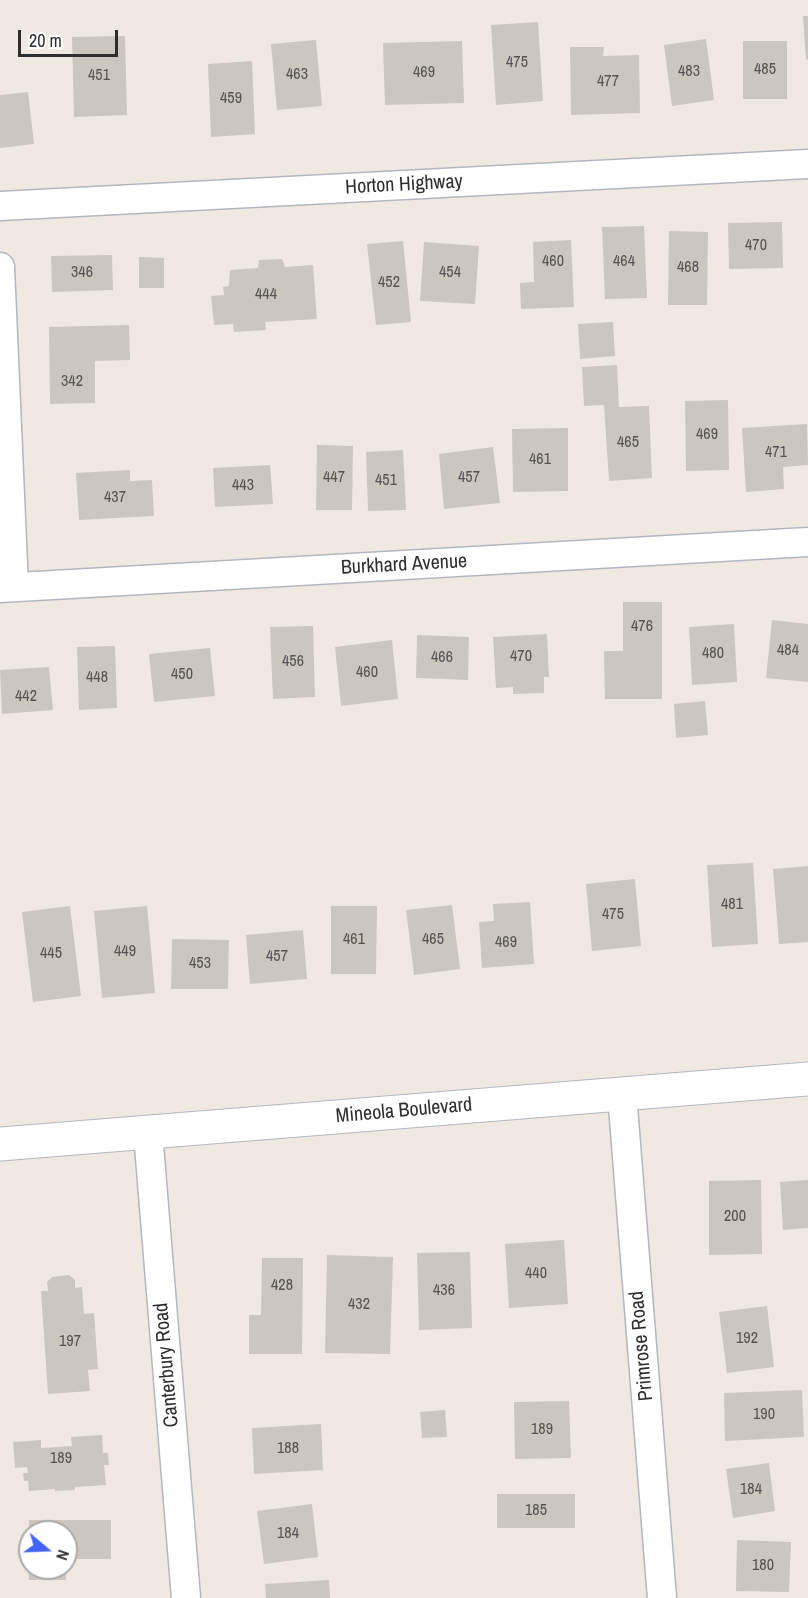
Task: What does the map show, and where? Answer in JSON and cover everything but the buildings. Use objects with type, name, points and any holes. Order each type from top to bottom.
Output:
[{"type":"main road","name":"Mineola Boulevard","points":[[0,1144],[808,1078]]},
{"type":"street","name":"Horton Highway","points":[[0,206],[808,164]]},
{"type":"street","points":[[0,267],[7,587]]},
{"type":"street","name":"Burkhard Avenue","points":[[7,587],[808,542]]},
{"type":"street","name":"Primrose Road","points":[[622,1094],[662,1598]]},
{"type":"street","name":"Canterbury Road","points":[[148,1133],[186,1598]]}]
